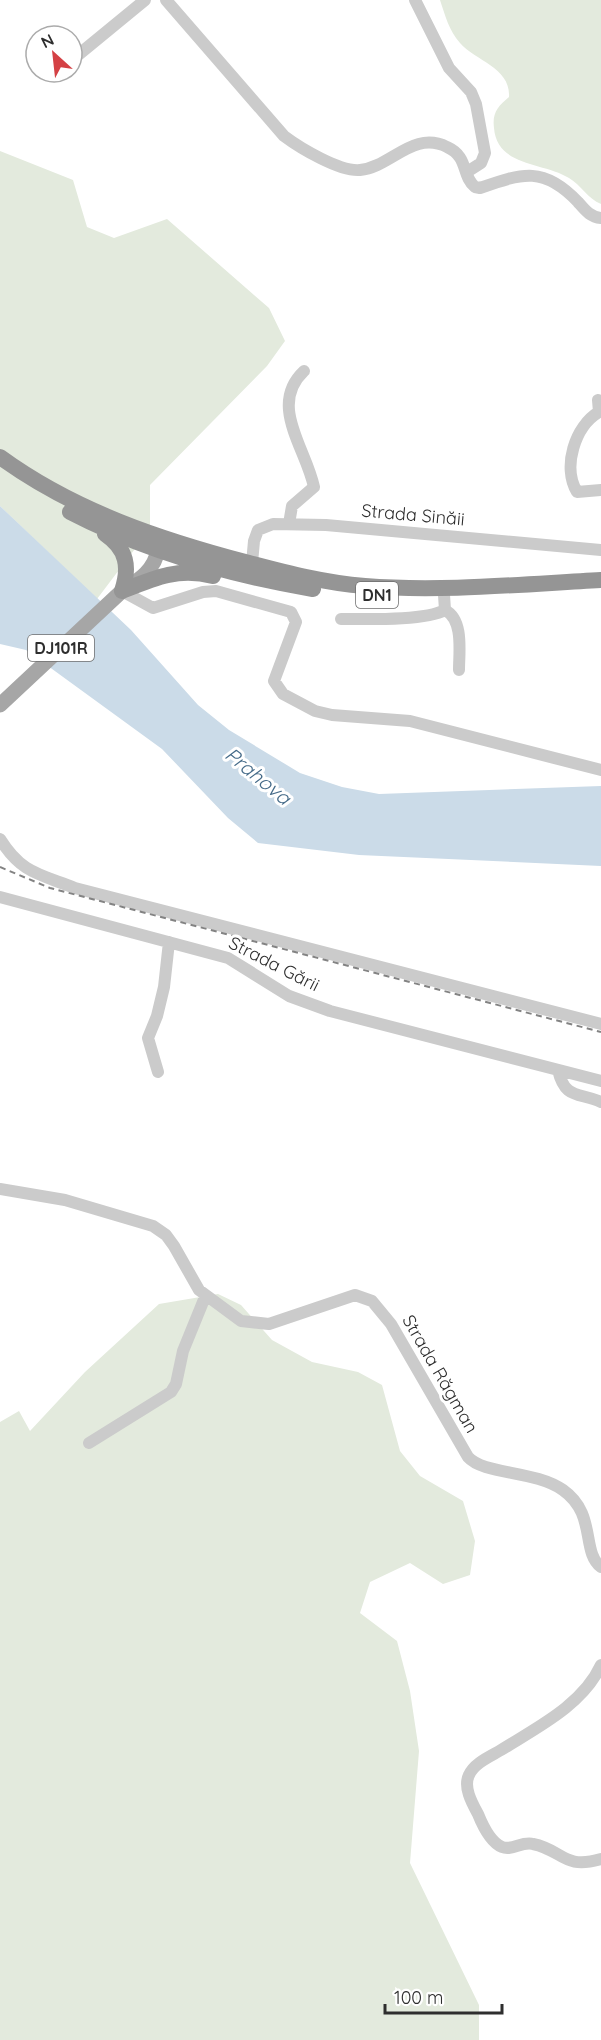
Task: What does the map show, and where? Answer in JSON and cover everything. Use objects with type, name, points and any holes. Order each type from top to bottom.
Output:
[{"type":"highway","name":"DN1","points":[[0,457],[63,497],[161,543],[236,573],[315,590],[445,602],[601,590]]},
{"type":"highway","name":"DN1","points":[[0,470],[77,516],[161,543],[321,580],[369,586],[601,580]]},
{"type":"highway","points":[[77,516],[109,536],[121,548],[127,573],[122,591]]},
{"type":"highway","points":[[122,591],[157,576],[189,572],[266,588],[315,590]]},
{"type":"main road","name":"DJ101R","points":[[0,705],[122,591],[151,569],[161,543]]},
{"type":"street","points":[[84,50],[145,0]]},
{"type":"street","points":[[166,0],[284,136],[294,143],[345,168],[361,170],[416,145],[437,143],[458,154],[472,185],[480,188],[521,175],[545,178],[562,187],[593,216],[601,218]]},
{"type":"street","points":[[415,0],[448,68],[471,92],[476,104],[485,153],[481,163],[467,172]]},
{"type":"street","points":[[289,524],[292,506],[314,487],[287,405],[297,378],[304,370]]},
{"type":"street","points":[[598,400],[599,412],[586,422],[574,444],[572,468],[576,492],[601,490]]},
{"type":"street","name":"Strada Sinăii","points":[[252,563],[254,541],[258,530],[268,524],[601,549]]},
{"type":"street","points":[[122,591],[153,608],[203,592],[216,591],[291,612],[296,622],[274,681],[283,694],[315,711],[343,716],[410,720],[601,770]]},
{"type":"street","points":[[341,619],[385,619],[435,614],[445,602],[458,627],[459,670]]},
{"type":"street","points":[[0,839],[16,862],[27,870],[75,888],[601,1024]]},
{"type":"street","name":"Strada Gării","points":[[0,897],[228,958],[289,996],[330,1011],[601,1081]]},
{"type":"street","points":[[158,1072],[148,1038],[157,1016],[164,987],[169,942]]},
{"type":"street","points":[[558,1070],[562,1085],[574,1095],[601,1102]]},
{"type":"street","name":"Strada Răgman","points":[[0,1189],[64,1200],[153,1226],[166,1235],[187,1272],[206,1297],[241,1321],[269,1324],[354,1295],[372,1301],[392,1324],[468,1457],[478,1466],[530,1475],[564,1490],[577,1503],[584,1516],[592,1557],[601,1566]]},
{"type":"street","points":[[89,1443],[171,1392],[176,1384],[192,1323],[206,1297]]},
{"type":"street","points":[[600,1669],[570,1704],[554,1717],[479,1763],[469,1774],[467,1782],[478,1816],[497,1844],[504,1848],[532,1843],[559,1857],[582,1864],[601,1859]]},
{"type":"shaded area","points":[[440,0],[601,0],[601,204],[569,178],[523,162],[503,150],[497,141],[494,118],[499,107],[509,97],[508,87],[499,72],[467,49],[456,38]]},
{"type":"shaded area","points":[[0,151],[73,180],[87,227],[114,238],[167,219],[269,308],[285,341],[267,366],[150,485],[150,529],[97,599],[0,506]]},
{"type":"shaded area","points":[[218,1294],[241,1305],[272,1340],[312,1362],[358,1372],[382,1385],[400,1451],[420,1476],[463,1501],[475,1541],[470,1575],[443,1584],[410,1563],[370,1582],[360,1613],[397,1641],[410,1691],[419,1751],[410,1863],[479,2005],[479,2040],[0,2040],[0,1422],[19,1411],[30,1431],[85,1372],[159,1304]]},
{"type":"water","name":"Prahova","points":[[0,506],[131,630],[198,705],[229,730],[300,773],[342,787],[379,794],[601,786],[601,866],[359,855],[258,843],[228,818],[162,749],[26,650],[0,644]]},
{"type":"railway","points":[[0,867],[50,888],[601,1032]]}]
